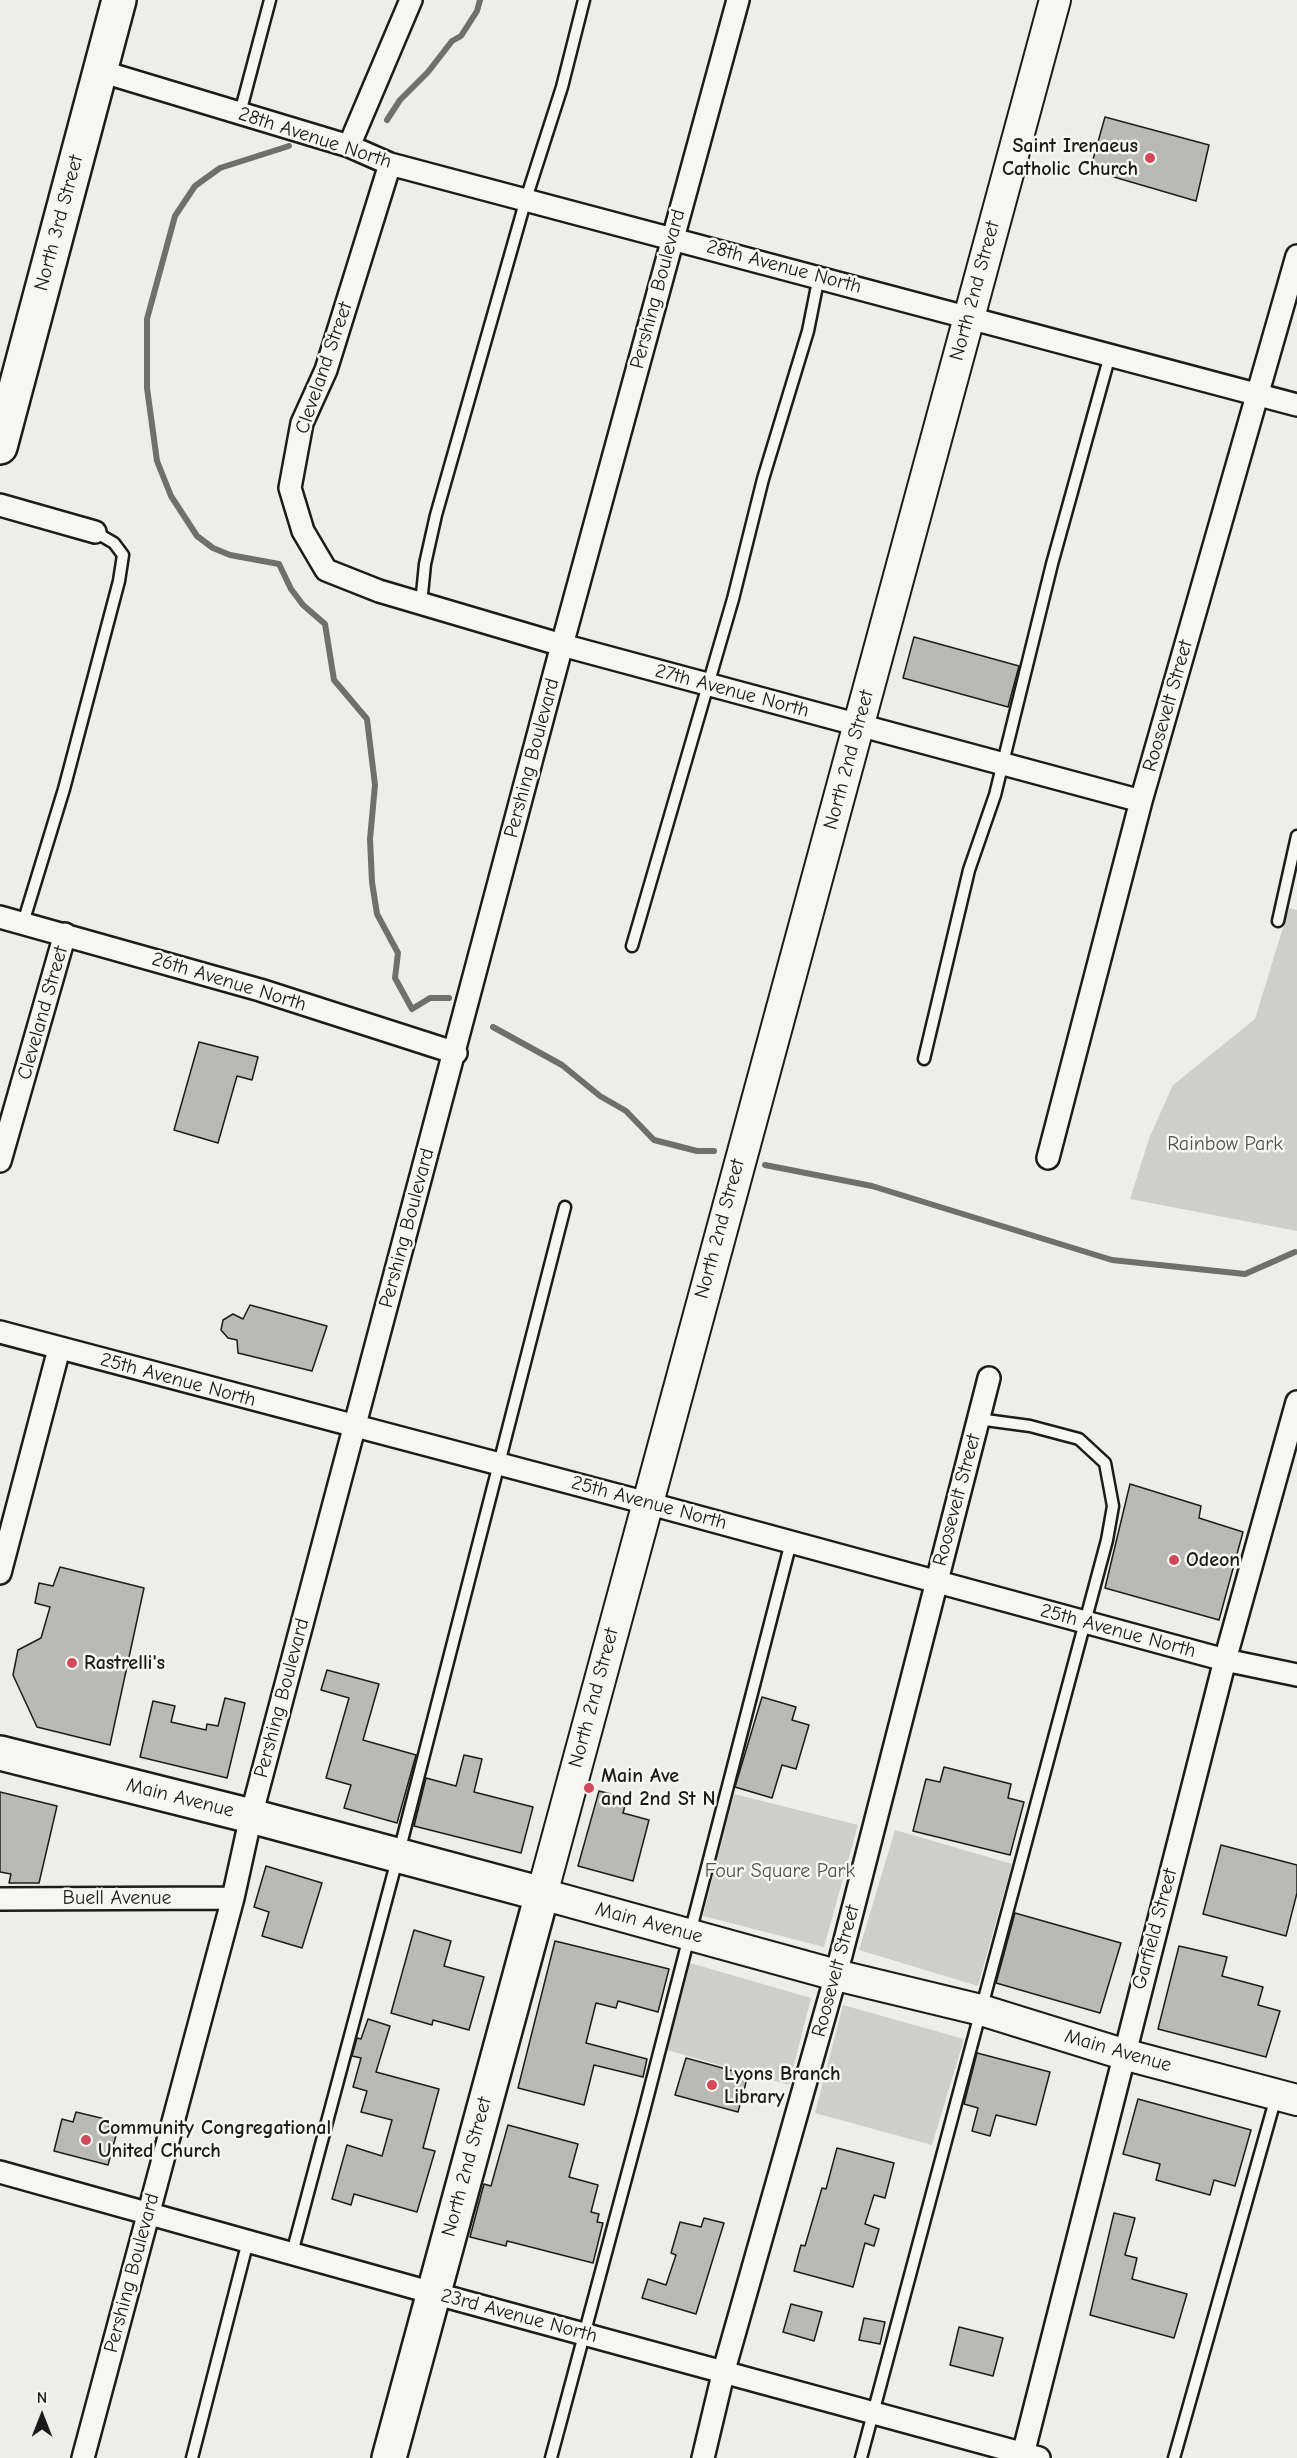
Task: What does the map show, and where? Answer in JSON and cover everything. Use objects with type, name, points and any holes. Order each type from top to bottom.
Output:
[{"type":"main road","name":"North 3rd Street","points":[[0,447],[119,0]]},
{"type":"main road","name":"Main Avenue","points":[[0,1753],[251,1816],[542,1894]]},
{"type":"main road","name":"North 2nd Street","points":[[389,2458],[542,1894]]},
{"type":"street","points":[[349,146],[411,0]]},
{"type":"street","name":"Pershing Boulevard","points":[[83,2458],[233,1898],[251,1816],[456,1053],[562,645],[671,237],[738,0]]},
{"type":"street","name":"North 2nd Street","points":[[542,1894],[1055,0]]},
{"type":"street","name":"28th Avenue North","points":[[100,71],[349,146],[390,164],[819,276],[1297,405]]},
{"type":"street","name":"Cleveland Street","points":[[326,570],[303,531],[290,488],[302,423],[326,370],[390,164]]},
{"type":"street","name":"Roosevelt Street","points":[[1048,1158],[1141,801],[1297,255]]},
{"type":"street","points":[[0,505],[95,532]]},
{"type":"street","name":"27th Avenue North","points":[[326,570],[379,591],[562,645],[1141,801]]},
{"type":"street","name":"26th Avenue North","points":[[0,917],[260,990],[456,1053]]},
{"type":"street","name":"Cleveland Street","points":[[0,1161],[65,934]]},
{"type":"street","name":"25th Avenue North","points":[[0,1332],[500,1463],[1225,1660],[1297,1675]]},
{"type":"street","points":[[0,1573],[59,1349]]},
{"type":"street","name":"Roosevelt Street","points":[[702,2458],[724,2370],[836,1975],[935,1581],[989,1378]]},
{"type":"street","name":"Garfield Street","points":[[1028,2457],[1123,2054],[1225,1660],[1297,1402]]},
{"type":"street","name":"Main Avenue","points":[[542,1894],[836,1975],[981,2010],[1123,2054],[1287,2097]]},
{"type":"street","name":"Buell Avenue","points":[[0,1899],[233,1898]]},
{"type":"street","name":"23rd Avenue North","points":[[0,2172],[433,2294],[874,2411],[1028,2457]]},
{"type":"lane","points":[[240,113],[270,0]]},
{"type":"lane","points":[[421,604],[425,564],[436,515],[526,199],[562,87],[584,0]]},
{"type":"lane","points":[[632,946],[808,331],[819,276]]},
{"type":"lane","points":[[924,1059],[969,870],[995,795],[1055,552],[1110,355]]},
{"type":"lane","points":[[23,923],[64,789],[119,581],[123,555],[114,543],[95,532]]},
{"type":"lane","points":[[1278,921],[1297,837]]},
{"type":"lane","points":[[1284,899],[1297,902]]},
{"type":"lane","points":[[292,2253],[398,1856],[565,1206]]},
{"type":"lane","points":[[861,2458],[1107,1540],[1113,1506],[1105,1463],[1079,1439],[1030,1426],[978,1419]]},
{"type":"lane","points":[[550,2458],[791,1542]]},
{"type":"lane","points":[[1174,2458],[1287,2097]]},
{"type":"lane","points":[[192,2458],[248,2241]]},
{"type":"green space","name":"Rainbow Park","points":[[1289,908],[1297,910],[1297,1231],[1130,1199],[1150,1136],[1173,1085],[1255,1019]]},
{"type":"green space","name":"Four Square Park","points":[[734,1794],[858,1825],[824,1947],[703,1916]]},
{"type":"green space","name":"Four Square Park","points":[[895,1830],[1012,1864],[978,1986],[859,1950]]},
{"type":"green space","points":[[690,1963],[811,1998],[789,2085],[667,2050]]},
{"type":"green space","points":[[843,2005],[964,2039],[932,2145],[815,2113]]},
{"type":"building","name":"Saint Irenaeus Catholic Church","points":[[1105,117],[1209,145],[1196,201],[1090,170]]},
{"type":"building","points":[[914,637],[1019,666],[1008,707],[903,678]]},
{"type":"building","points":[[199,1042],[258,1057],[252,1080],[237,1076],[218,1143],[174,1130]]},
{"type":"building","points":[[250,1305],[327,1326],[312,1371],[238,1353],[237,1340],[228,1338],[221,1330],[223,1320],[233,1314],[243,1319]]},
{"type":"building","name":"Odeon","points":[[1130,1484],[1201,1506],[1199,1518],[1243,1532],[1219,1620],[1105,1588]]},
{"type":"building","name":"Rastrelli's","points":[[60,1567],[144,1588],[110,1745],[37,1727],[13,1675],[18,1650],[41,1638],[50,1607],[35,1603],[39,1583],[53,1586]]},
{"type":"building","points":[[327,1670],[379,1684],[363,1740],[416,1755],[397,1823],[344,1808],[351,1785],[326,1778],[349,1698],[321,1690]]},
{"type":"building","points":[[762,1697],[796,1707],[792,1720],[809,1725],[796,1769],[782,1765],[772,1798],[735,1787]]},
{"type":"building","points":[[225,1698],[245,1703],[227,1778],[140,1757],[153,1701],[175,1706],[171,1722],[206,1730],[207,1724],[218,1726]]},
{"type":"building","points":[[464,1755],[482,1759],[474,1792],[533,1807],[521,1853],[414,1826],[426,1778],[456,1786]]},
{"type":"building","points":[[944,1767],[1011,1784],[1008,1798],[1024,1802],[1010,1855],[913,1831],[926,1779],[940,1782]]},
{"type":"building","points":[[599,1791],[627,1798],[623,1813],[649,1820],[633,1881],[578,1866]]},
{"type":"building","points":[[0,1792],[57,1806],[39,1883],[9,1883],[11,1874],[0,1872]]},
{"type":"building","points":[[1221,1845],[1297,1865],[1297,1893],[1286,1936],[1203,1914]]},
{"type":"building","points":[[266,1866],[322,1883],[302,1948],[262,1936],[269,1912],[254,1907]]},
{"type":"building","points":[[1015,1913],[1121,1943],[1100,2013],[996,1983]]},
{"type":"building","points":[[414,1930],[451,1941],[444,1966],[484,1977],[469,2030],[433,2020],[432,2025],[391,2013]]},
{"type":"building","points":[[555,1941],[669,1969],[658,2012],[618,2001],[616,2008],[596,2003],[586,2043],[647,2059],[643,2077],[594,2065],[584,2105],[518,2088]]},
{"type":"building","points":[[1179,1946],[1227,1957],[1222,1976],[1263,1987],[1258,2005],[1280,2011],[1266,2057],[1158,2029]]},
{"type":"building","points":[[368,2019],[390,2026],[376,2072],[439,2089],[423,2148],[435,2151],[417,2212],[354,2194],[351,2205],[332,2199],[347,2145],[382,2156],[392,2120],[361,2112],[367,2091],[353,2087],[361,2058],[352,2056],[357,2038],[361,2039]]},
{"type":"building","points":[[977,2053],[1050,2072],[1036,2125],[996,2115],[990,2136],[972,2131],[978,2108],[964,2104]]},
{"type":"building","name":"Lyons Branch Library","points":[[686,2058],[748,2075],[738,2112],[675,2095]]},
{"type":"building","points":[[1138,2099],[1251,2130],[1235,2186],[1214,2180],[1210,2195],[1156,2180],[1160,2164],[1123,2154]]},
{"type":"building","name":"Community Congregational United Church","points":[[76,2112],[109,2120],[108,2126],[118,2128],[108,2165],[54,2151],[62,2119],[73,2122]]},
{"type":"building","points":[[508,2125],[578,2144],[569,2177],[598,2185],[591,2212],[599,2214],[597,2222],[603,2223],[593,2263],[507,2241],[506,2246],[470,2237],[484,2184],[491,2186]]},
{"type":"building","points":[[837,2148],[894,2163],[885,2198],[874,2195],[865,2224],[879,2229],[874,2246],[865,2243],[853,2287],[794,2271],[801,2245],[805,2246],[822,2188],[826,2189]]},
{"type":"building","points":[[1114,2213],[1135,2218],[1125,2255],[1137,2258],[1132,2279],[1187,2294],[1174,2338],[1090,2315]]},
{"type":"building","points":[[704,2218],[724,2223],[696,2314],[642,2298],[648,2279],[666,2285],[676,2255],[671,2253],[680,2222],[701,2227]]},
{"type":"building","points":[[791,2304],[822,2312],[814,2341],[783,2332]]},
{"type":"building","points":[[864,2318],[885,2322],[880,2344],[859,2340]]},
{"type":"building","points":[[959,2327],[1003,2338],[993,2376],[950,2365]]},
{"type":"waterway","points":[[387,120],[400,100],[428,72],[452,41],[461,36],[477,11],[480,0]]},
{"type":"waterway","points":[[289,146],[220,168],[195,186],[175,216],[147,319],[147,388],[157,461],[171,496],[197,536],[213,548],[230,555],[279,564],[291,589],[303,605],[325,624],[334,680],[367,719],[375,785],[370,839],[372,882],[377,914],[398,953],[395,978],[412,1009],[430,998],[449,998]]},
{"type":"waterway","points":[[493,1027],[562,1065],[600,1096],[626,1111],[654,1140],[697,1151],[714,1151]]},
{"type":"waterway","points":[[765,1165],[872,1186],[1112,1260],[1245,1274],[1295,1252]]},
{"type":"place","name":"Saint Irenaeus Catholic Church","points":[[1150,158]]},
{"type":"place","name":"Odeon","points":[[1174,1560]]},
{"type":"place","name":"Rastrelli's","points":[[72,1663]]},
{"type":"place","name":"Main Ave and 2nd St N","points":[[589,1788]]},
{"type":"place","name":"Lyons Branch Library","points":[[712,2085]]},
{"type":"place","name":"Community Congregational United Church","points":[[86,2140]]}]
